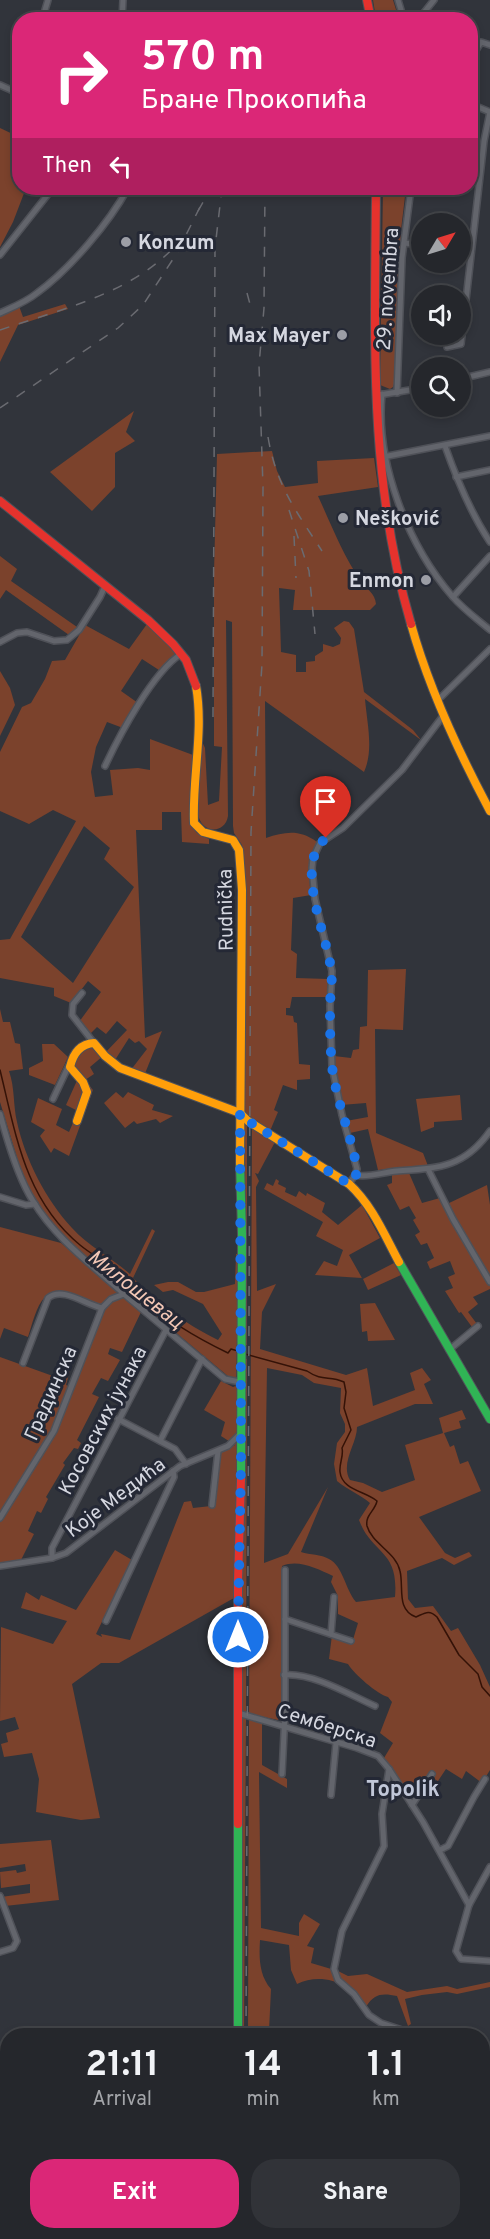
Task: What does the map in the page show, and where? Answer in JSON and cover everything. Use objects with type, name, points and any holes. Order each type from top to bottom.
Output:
[{"type":"street","points":[[424,12],[434,0]]},
{"type":"street","points":[[471,253],[490,112]]},
{"type":"street","points":[[0,255],[47,195]]},
{"type":"street","points":[[0,313],[20,304],[51,282],[101,228],[123,195]]},
{"type":"street","points":[[376,195],[379,395],[384,498],[401,590],[421,656],[443,716],[490,811]]},
{"type":"street","name":"29. novembra","points":[[397,393],[399,297],[410,195]]},
{"type":"street","points":[[404,243],[411,244]]},
{"type":"street","points":[[447,347],[460,344],[469,273]]},
{"type":"street","points":[[471,376],[490,372]]},
{"type":"street","points":[[379,395],[411,390]]},
{"type":"street","points":[[382,457],[490,436]]},
{"type":"street","points":[[445,446],[476,521],[490,543]]},
{"type":"street","points":[[382,457],[418,547],[453,597],[490,630]]},
{"type":"street","points":[[456,477],[490,470]]},
{"type":"street","name":"Rudnička","points":[[0,501],[148,620],[181,654],[193,675],[198,700],[198,737],[193,797],[194,823],[203,832],[233,840],[240,856],[242,890],[240,1113]]},
{"type":"street","points":[[453,597],[490,556]]},
{"type":"street","points":[[0,642],[17,633],[27,632],[54,641],[67,640],[79,630],[105,586]]},
{"type":"street","points":[[437,701],[490,650]]},
{"type":"street","points":[[105,766],[151,685],[166,666],[181,654]]},
{"type":"street","points":[[349,1184],[356,1175],[356,1162],[342,1115],[332,1065],[330,1006],[332,971],[315,899],[313,858],[320,843],[343,828],[402,770],[443,716]]},
{"type":"street","points":[[82,993],[73,1004],[72,1015],[110,1061],[133,1074],[240,1113],[250,1122],[349,1184],[362,1196],[490,1419]]},
{"type":"street","points":[[53,1099],[80,1047],[94,1042]]},
{"type":"street","points":[[71,1061],[70,1067],[83,1082],[87,1092],[77,1121]]},
{"type":"street","points":[[238,2028],[240,1113]]},
{"type":"street","points":[[0,1114],[23,1179],[35,1204],[60,1236],[123,1294],[225,1379],[240,1382]]},
{"type":"street","points":[[356,1175],[439,1168],[465,1156],[483,1141],[490,1131]]},
{"type":"street","points":[[428,1169],[453,1219],[490,1282]]},
{"type":"street","points":[[0,1197],[26,1205],[35,1204]]},
{"type":"street","points":[[23,1363],[48,1298],[59,1293],[102,1308],[111,1299],[123,1294]]},
{"type":"street","name":"Градинска","points":[[0,1518],[54,1431],[102,1308]]},
{"type":"street","points":[[449,1350],[478,1326]]},
{"type":"street","name":"Косовских јунака","points":[[52,1558],[52,1548],[166,1330]]},
{"type":"street","points":[[160,1441],[202,1359]]},
{"type":"street","points":[[118,1419],[175,1449],[186,1464]]},
{"type":"street","name":"Које Медића","points":[[0,1566],[52,1558],[73,1549],[92,1532],[173,1472],[218,1451],[233,1442],[240,1434]]},
{"type":"street","points":[[212,1505],[218,1451]]},
{"type":"street","points":[[106,1621],[174,1477],[173,1472]]},
{"type":"street","points":[[282,1774],[285,1570]]},
{"type":"street","points":[[331,1634],[334,1597]]},
{"type":"street","points":[[285,1619],[351,1641]]},
{"type":"street","points":[[284,1675],[293,1674],[326,1684],[375,1706]]},
{"type":"street","name":"Семберска","points":[[238,1713],[373,1753],[383,1760],[440,1850],[469,1905]]},
{"type":"street","points":[[331,1795],[336,1743]]},
{"type":"street","points":[[389,1768],[382,1814],[384,1846],[342,1931],[334,1969],[338,1980],[354,1994],[374,2019],[397,2028]]},
{"type":"street","points":[[412,1805],[432,1774]]},
{"type":"street","points":[[440,1850],[448,1846],[485,1779]]},
{"type":"street","points":[[490,1866],[469,1905],[456,1953],[461,1959],[490,1961]]},
{"type":"street","points":[[0,1896],[17,1941],[13,1948],[0,1952]]},
{"type":"shaded area","points":[[373,0],[393,0],[397,12],[375,12]]},
{"type":"shaded area","points":[[0,128],[12,134],[12,195],[23,195],[0,247]]},
{"type":"shaded area","points":[[383,195],[405,195],[401,230],[395,381],[390,389],[380,385]]},
{"type":"shaded area","points":[[65,304],[68,309],[18,325],[0,362],[0,314],[19,306],[23,317]]},
{"type":"shaded area","points":[[134,411],[126,432],[135,441],[115,453],[115,487],[92,511],[50,472]]},
{"type":"shaded area","points":[[272,451],[277,471],[285,487],[318,483],[317,461],[374,458],[378,487],[318,496],[349,561],[372,594],[376,604],[370,610],[293,610],[295,590],[279,588],[281,652],[296,655],[296,672],[306,672],[306,662],[315,661],[315,656],[323,651],[323,644],[333,647],[340,644],[341,638],[334,628],[344,621],[349,622],[354,629],[364,692],[413,730],[421,740],[365,699],[369,755],[364,772],[265,701],[266,838],[279,834],[298,833],[317,842],[310,868],[311,895],[293,898],[291,950],[297,954],[296,978],[328,979],[327,997],[292,997],[290,1008],[286,1008],[286,1015],[293,1016],[294,1022],[297,1023],[299,1064],[310,1065],[310,1079],[297,1080],[297,1090],[283,1085],[274,1110],[278,1112],[270,1131],[244,1115],[243,1108],[244,863],[242,845],[234,833],[233,826],[232,622],[226,620],[228,816],[223,826],[210,829],[202,823],[197,811],[196,790],[200,737],[205,748],[208,805],[219,801],[222,747],[214,746],[217,454]]},
{"type":"shaded area","points":[[0,556],[17,569],[11,581],[77,627],[69,635],[6,590],[0,599]]},
{"type":"shaded area","points":[[147,624],[168,643],[179,657],[162,672],[142,659],[121,691],[138,703],[123,728],[107,722],[96,747],[91,772],[95,797],[113,795],[110,770],[138,768],[150,770],[150,739],[193,755],[190,813],[193,828],[197,833],[209,839],[209,844],[182,842],[181,812],[162,812],[162,830],[136,830],[145,1038],[162,1031],[144,1076],[130,1071],[147,1049],[139,1041],[135,1043],[129,1038],[115,1060],[105,1053],[127,1030],[117,1021],[106,1034],[97,1027],[90,1034],[79,1022],[101,992],[88,981],[71,1003],[54,996],[54,988],[0,978],[0,940],[10,939],[76,821],[53,810],[29,824],[0,811],[0,752],[22,707],[31,703],[52,661],[65,660],[85,625],[129,649]],"holes":[[[84,826],[110,848],[104,859],[134,887],[73,983],[21,937]]]},
{"type":"shaded area","points":[[0,671],[10,688],[15,705],[0,736]]},
{"type":"shaded area","points":[[406,969],[403,1030],[375,1029],[376,1133],[423,1153],[428,1166],[378,1170],[368,1129],[350,1133],[346,1121],[368,1117],[366,1103],[341,1105],[334,1056],[351,1058],[353,1050],[359,1049],[360,1027],[367,1026],[368,970]]},
{"type":"shaded area","points":[[0,1009],[3,1022],[10,1022],[15,1043],[20,1044],[23,1069],[9,1071],[16,1116],[25,1150],[45,1192],[72,1228],[85,1241],[130,1274],[152,1229],[155,1231],[133,1278],[173,1313],[218,1340],[222,1334],[203,1304],[173,1290],[163,1292],[154,1285],[178,1282],[196,1292],[204,1292],[235,1284],[236,1254],[239,1254],[236,1377],[233,1379],[71,1245],[48,1220],[33,1197],[19,1164],[0,1102]]},
{"type":"shaded area","points":[[42,1044],[54,1044],[68,1057],[55,1085],[29,1075],[29,1068],[43,1061]]},
{"type":"shaded area","points":[[94,1046],[103,1056],[90,1067],[94,1074],[85,1080],[93,1090],[69,1156],[54,1148],[51,1153],[40,1136],[45,1130],[31,1122],[38,1098],[62,1109],[56,1125],[69,1132],[78,1111],[66,1105],[79,1076],[72,1065],[81,1048]]},
{"type":"shaded area","points":[[116,1092],[123,1098],[128,1092],[154,1105],[152,1110],[173,1116],[160,1123],[156,1119],[137,1124],[134,1121],[125,1128],[104,1103]]},
{"type":"shaded area","points":[[460,1095],[462,1120],[434,1122],[434,1127],[421,1132],[416,1099]]},
{"type":"shaded area","points":[[243,1123],[247,1125],[247,1345],[243,1345]]},
{"type":"shaded area","points":[[252,1127],[275,1142],[258,1174],[255,1173],[259,1181],[256,1187],[257,1291],[276,1284],[262,1312],[260,1349],[346,1375],[367,1368],[373,1406],[415,1390],[410,1373],[422,1368],[431,1380],[424,1384],[433,1404],[415,1404],[357,1427],[347,1467],[350,1480],[382,1492],[415,1480],[405,1445],[443,1433],[439,1418],[462,1410],[466,1419],[459,1421],[461,1428],[444,1433],[450,1447],[454,1445],[460,1464],[468,1461],[481,1491],[419,1517],[445,1553],[455,1558],[469,1552],[472,1556],[454,1565],[442,1558],[407,1571],[408,1599],[415,1608],[433,1606],[451,1631],[458,1628],[480,1665],[490,1687],[490,1770],[482,1783],[466,1771],[462,1779],[446,1769],[438,1781],[431,1777],[415,1806],[384,1758],[393,1743],[380,1733],[392,1702],[366,1683],[348,1664],[329,1659],[332,1635],[352,1643],[358,1623],[338,1614],[338,1596],[331,1582],[333,1576],[301,1564],[282,1566],[284,1579],[281,1663],[283,1710],[278,1720],[249,1714]],"holes":[[[267,1368],[302,1375],[314,1383],[341,1388],[340,1413],[345,1424],[345,1432],[337,1443],[334,1464],[337,1481],[370,1503],[359,1520],[364,1531],[389,1561],[395,1581],[395,1597],[356,1602],[334,1562],[323,1556],[301,1552],[328,1487],[288,1554],[264,1563]]]},
{"type":"shaded area","points":[[409,1173],[422,1203],[440,1198],[490,1284],[490,1289],[473,1297],[478,1304],[468,1312],[477,1324],[472,1327],[461,1312],[459,1313],[445,1291],[453,1288],[448,1277],[455,1274],[450,1261],[430,1269],[427,1262],[434,1258],[427,1243],[421,1245],[415,1235],[420,1232],[413,1220],[416,1218],[409,1206],[400,1210],[387,1185],[392,1183],[392,1174]]},
{"type":"shaded area","points":[[276,1179],[279,1181],[278,1184],[286,1188],[285,1192],[296,1197],[299,1191],[306,1196],[307,1193],[325,1203],[322,1212],[338,1225],[362,1205],[380,1238],[349,1255],[362,1278],[315,1275],[324,1261],[337,1266],[343,1250],[316,1236],[323,1222],[264,1189],[267,1183],[273,1186]]},
{"type":"shaded area","points":[[487,1185],[490,1205],[490,1278],[447,1204]]},
{"type":"shaded area","points":[[0,1227],[61,1243],[141,1312],[122,1352],[110,1348],[108,1354],[120,1360],[108,1381],[101,1378],[92,1394],[99,1397],[77,1440],[81,1443],[78,1449],[74,1448],[63,1463],[65,1465],[46,1497],[48,1499],[41,1513],[37,1511],[28,1531],[34,1534],[20,1562],[0,1564],[0,1357],[64,1380],[69,1366],[71,1367],[66,1385],[73,1388],[103,1311],[73,1297],[57,1293],[50,1294],[39,1305],[28,1337],[4,1328],[0,1339]]},
{"type":"shaded area","points":[[394,1263],[401,1275],[368,1290],[363,1279]]},
{"type":"shaded area","points":[[375,1303],[395,1340],[368,1341],[367,1331],[362,1332],[360,1304]]},
{"type":"shaded area","points":[[243,1358],[247,1359],[246,1712],[241,1711],[241,1594],[119,1663],[101,1663],[72,1684],[100,1818],[81,1820],[36,1812],[39,1779],[32,1753],[4,1757],[1,1744],[8,1742],[6,1733],[19,1729],[15,1717],[0,1721],[1,1627],[53,1644],[67,1621],[21,1608],[26,1592],[39,1600],[41,1595],[76,1610],[115,1550],[132,1560],[96,1634],[102,1637],[101,1634],[130,1640],[184,1502],[191,1501],[193,1508],[211,1506],[216,1454],[235,1445],[221,1436],[225,1422],[204,1410],[221,1381],[233,1387],[239,1385]]},
{"type":"shaded area","points":[[246,1718],[244,2028],[241,2028],[241,1720]]},
{"type":"shaded area","points":[[249,1718],[262,1722],[262,1765],[287,1779],[287,1788],[259,1772],[261,1928],[299,1936],[299,1923],[304,1914],[320,1924],[307,1946],[314,1948],[311,1963],[348,1976],[367,1974],[407,1992],[447,1986],[457,1989],[490,1982],[490,1987],[457,1994],[447,1992],[405,1999],[411,2024],[408,2026],[397,1996],[379,1995],[372,1999],[366,2007],[353,1992],[336,1982],[316,1979],[297,1984],[291,1970],[289,1945],[260,1940],[262,1972],[271,1989],[269,2028],[248,2028]]},
{"type":"shaded area","points":[[51,1840],[59,1900],[5,1906],[1,1897],[30,1893],[30,1884],[1,1888],[0,1872],[26,1871],[25,1864],[0,1868],[0,1844]]},
{"type":"waterway","name":"Милошевац","points":[[0,1070],[25,1165],[47,1208],[61,1227],[80,1245],[118,1272],[147,1301],[175,1323],[228,1353],[231,1349],[238,1351]]},
{"type":"waterway","name":"Милошевац","points":[[245,1354],[344,1382],[346,1392],[344,1408],[351,1430],[342,1448],[340,1469],[342,1478],[349,1486],[377,1501],[367,1519],[367,1526],[374,1538],[398,1564],[403,1604],[406,1609],[416,1617],[429,1612],[437,1617],[459,1655],[478,1674],[482,1687],[490,1696]]},
{"type":"railway","points":[[266,0],[266,12]]},
{"type":"railway","points":[[198,211],[207,195]]},
{"type":"railway","points":[[213,717],[215,248],[221,195]]},
{"type":"railway","points":[[246,2028],[251,832],[262,664],[263,487],[259,365],[264,308],[265,195]]},
{"type":"railway","points":[[0,408],[118,328],[143,305],[177,253],[201,205]]},
{"type":"railway","points":[[0,330],[71,307],[117,288],[139,276],[177,244]]},
{"type":"railway","points":[[247,293],[251,308]]},
{"type":"railway","points":[[268,437],[276,469],[288,497],[322,551]]},
{"type":"railway","points":[[289,510],[309,571],[315,634]]},
{"type":"railway","points":[[294,536],[296,578]]},
{"type":"traffic: fast","points":[[240,1163],[241,1479]]},
{"type":"traffic: fast","points":[[399,1262],[490,1419]]},
{"type":"traffic: fast","points":[[238,1824],[238,2028]]},
{"type":"traffic: slow","points":[[411,624],[426,672],[445,719],[490,811]]},
{"type":"traffic: slow","points":[[196,686],[199,720],[194,823],[203,832],[233,840],[239,850],[242,890],[240,1163]]},
{"type":"traffic: slow","points":[[77,1121],[87,1092],[83,1082],[70,1067],[78,1050],[94,1043],[120,1068],[240,1113],[248,1121],[349,1184],[371,1211],[399,1262]]},
{"type":"traffic: jam","points":[[367,0],[369,12]]},
{"type":"traffic: jam","points":[[376,195],[375,354],[381,461],[387,515],[397,569],[411,624]]},
{"type":"traffic: jam","points":[[0,501],[148,620],[186,660],[196,686]]},
{"type":"traffic: jam","points":[[238,1824],[238,1581],[241,1479]]},
{"type":"place","name":"Konzum","points":[[126,242]]},
{"type":"place","name":"Max Mayer","points":[[342,335]]},
{"type":"place","name":"Nešković","points":[[343,518]]},
{"type":"place","name":"Enmon","points":[[426,580]]},
{"type":"district","name":"Topolik","points":[[403,1788]]},
{"type":"route","points":[[238,1637],[242,1234],[240,1113],[248,1121],[349,1184],[356,1175],[357,1169],[334,1083],[330,1006],[332,971],[313,884],[312,868],[315,850],[326,838]]}]
